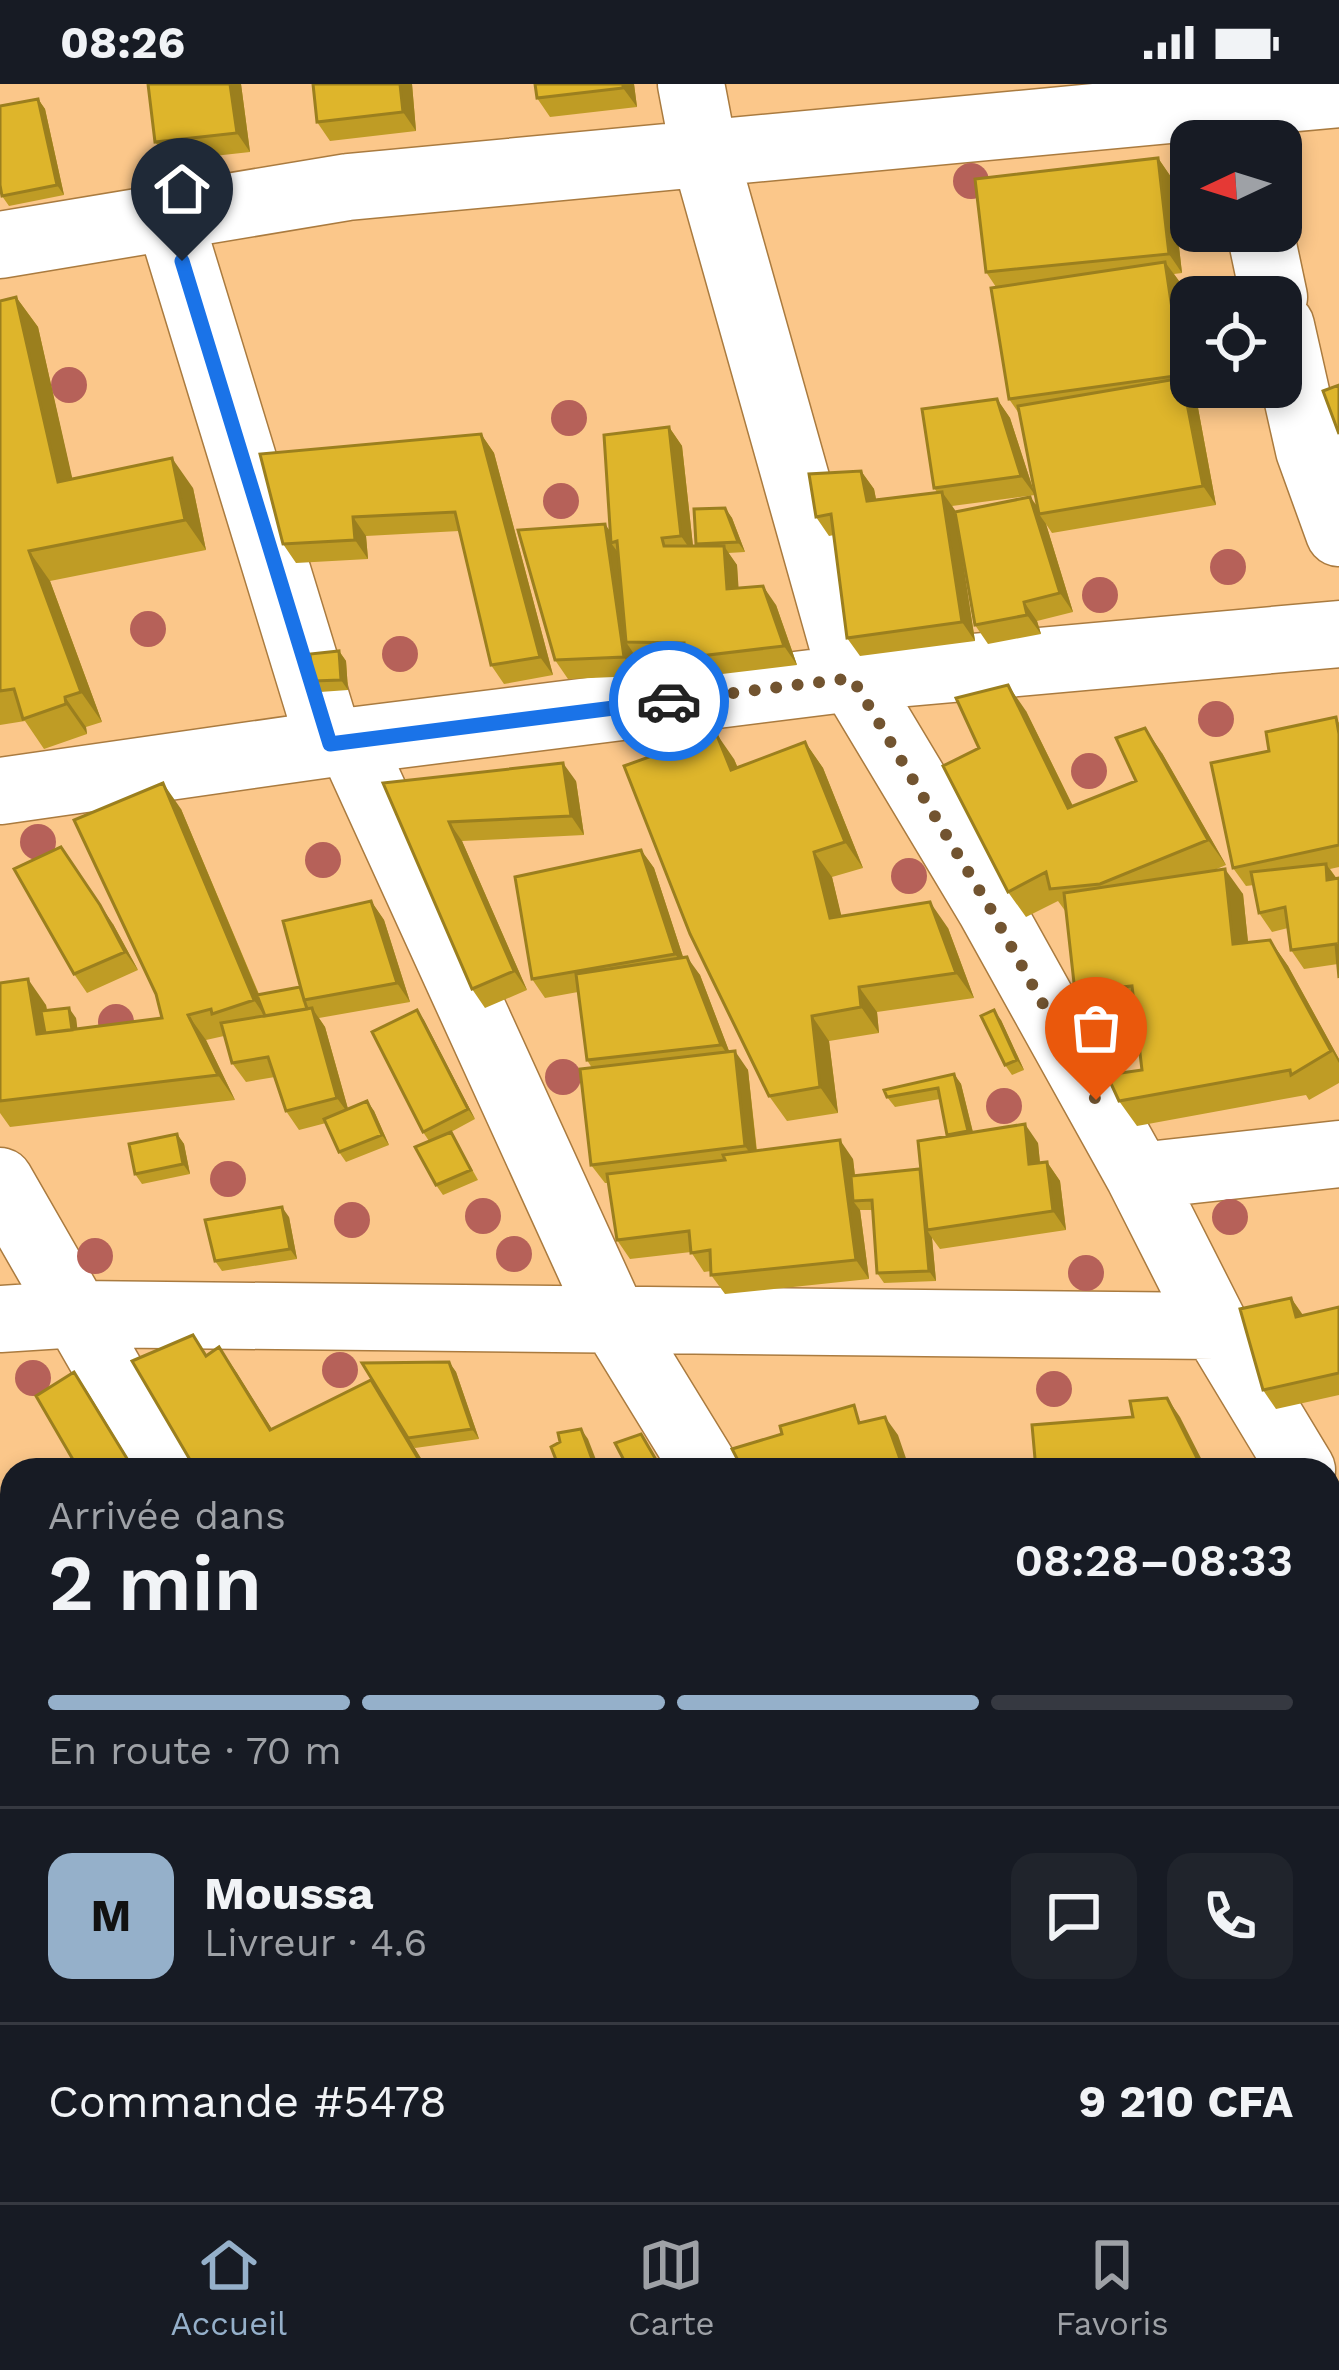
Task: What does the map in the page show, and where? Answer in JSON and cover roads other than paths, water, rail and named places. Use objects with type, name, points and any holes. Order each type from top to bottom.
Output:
[{"type":"street","points":[[691,84],[704,152],[852,678],[990,908],[1139,1177],[1215,1326],[1295,1458]]},
{"type":"street","points":[[0,245],[348,187],[704,152],[1233,109],[1339,94]]},
{"type":"street","points":[[169,217],[340,743],[614,1320],[699,1458]]},
{"type":"street","points":[[1300,408],[1309,450],[1339,533]]},
{"type":"street","points":[[0,791],[852,678],[1339,634]]},
{"type":"street","points":[[1139,1177],[1339,1154]]},
{"type":"street","points":[[0,1181],[159,1458]]},
{"type":"street","points":[[0,1319],[78,1314],[1215,1326]]}]
